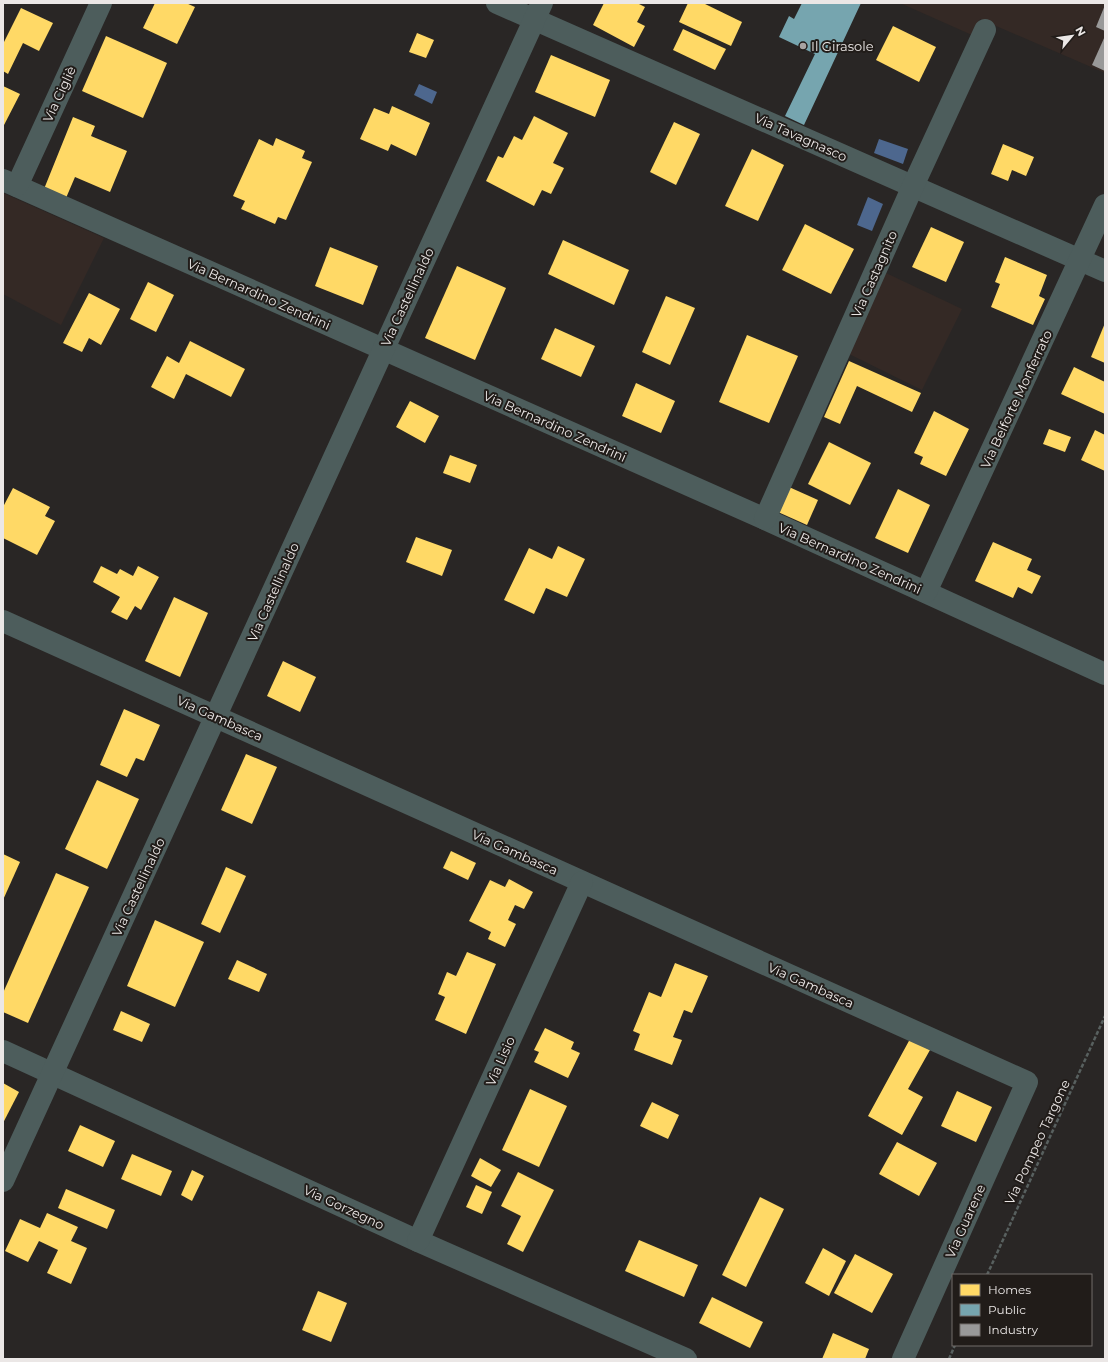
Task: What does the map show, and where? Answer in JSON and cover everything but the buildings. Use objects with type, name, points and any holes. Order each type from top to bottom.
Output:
[{"type":"street","name":"Via Cigliè","points":[[10,183],[101,3]]},
{"type":"street","name":"Via Tavagnasco","points":[[497,3],[538,11],[913,186],[1105,271]]},
{"type":"street","name":"Via Castellinaldo","points":[[3,1181],[217,716],[538,11]]},
{"type":"street","name":"Via Castagnito","points":[[765,519],[913,186],[985,30]]},
{"type":"street","name":"Via Bernardino Zendrini","points":[[10,183],[765,519],[1105,674]]},
{"type":"street","name":"Via Belforte Monferrato","points":[[926,592],[1105,205]]},
{"type":"street","name":"Via Gambasca","points":[[3,621],[1028,1082]]},
{"type":"street","name":"Via Lisio","points":[[418,1241],[582,882]]},
{"type":"street","name":"Via Gorzegno","points":[[3,1051],[418,1241],[686,1359]]},
{"type":"street","name":"Via Guarene","points":[[903,1359],[1028,1082]]},
{"type":"path","name":"Via Pompeo Targone","points":[[987,1274],[1105,1016]]},
{"type":"path","points":[[949,1359],[955,1346]]},
{"type":"shaded area","points":[[900,3],[1105,3],[1105,73],[980,19],[972,35]]},
{"type":"shaded area","points":[[3,193],[104,238],[61,325],[3,294]]},
{"type":"shaded area","points":[[886,273],[962,309],[922,390],[849,354]]},
{"type":"water","points":[[419,84],[437,92],[432,104],[414,95]]},
{"type":"water","points":[[879,139],[908,149],[903,164],[874,153]]},
{"type":"water","points":[[868,197],[883,204],[872,231],[857,225]]},
{"type":"place","name":"Il Girasole","points":[[803,46]]}]
